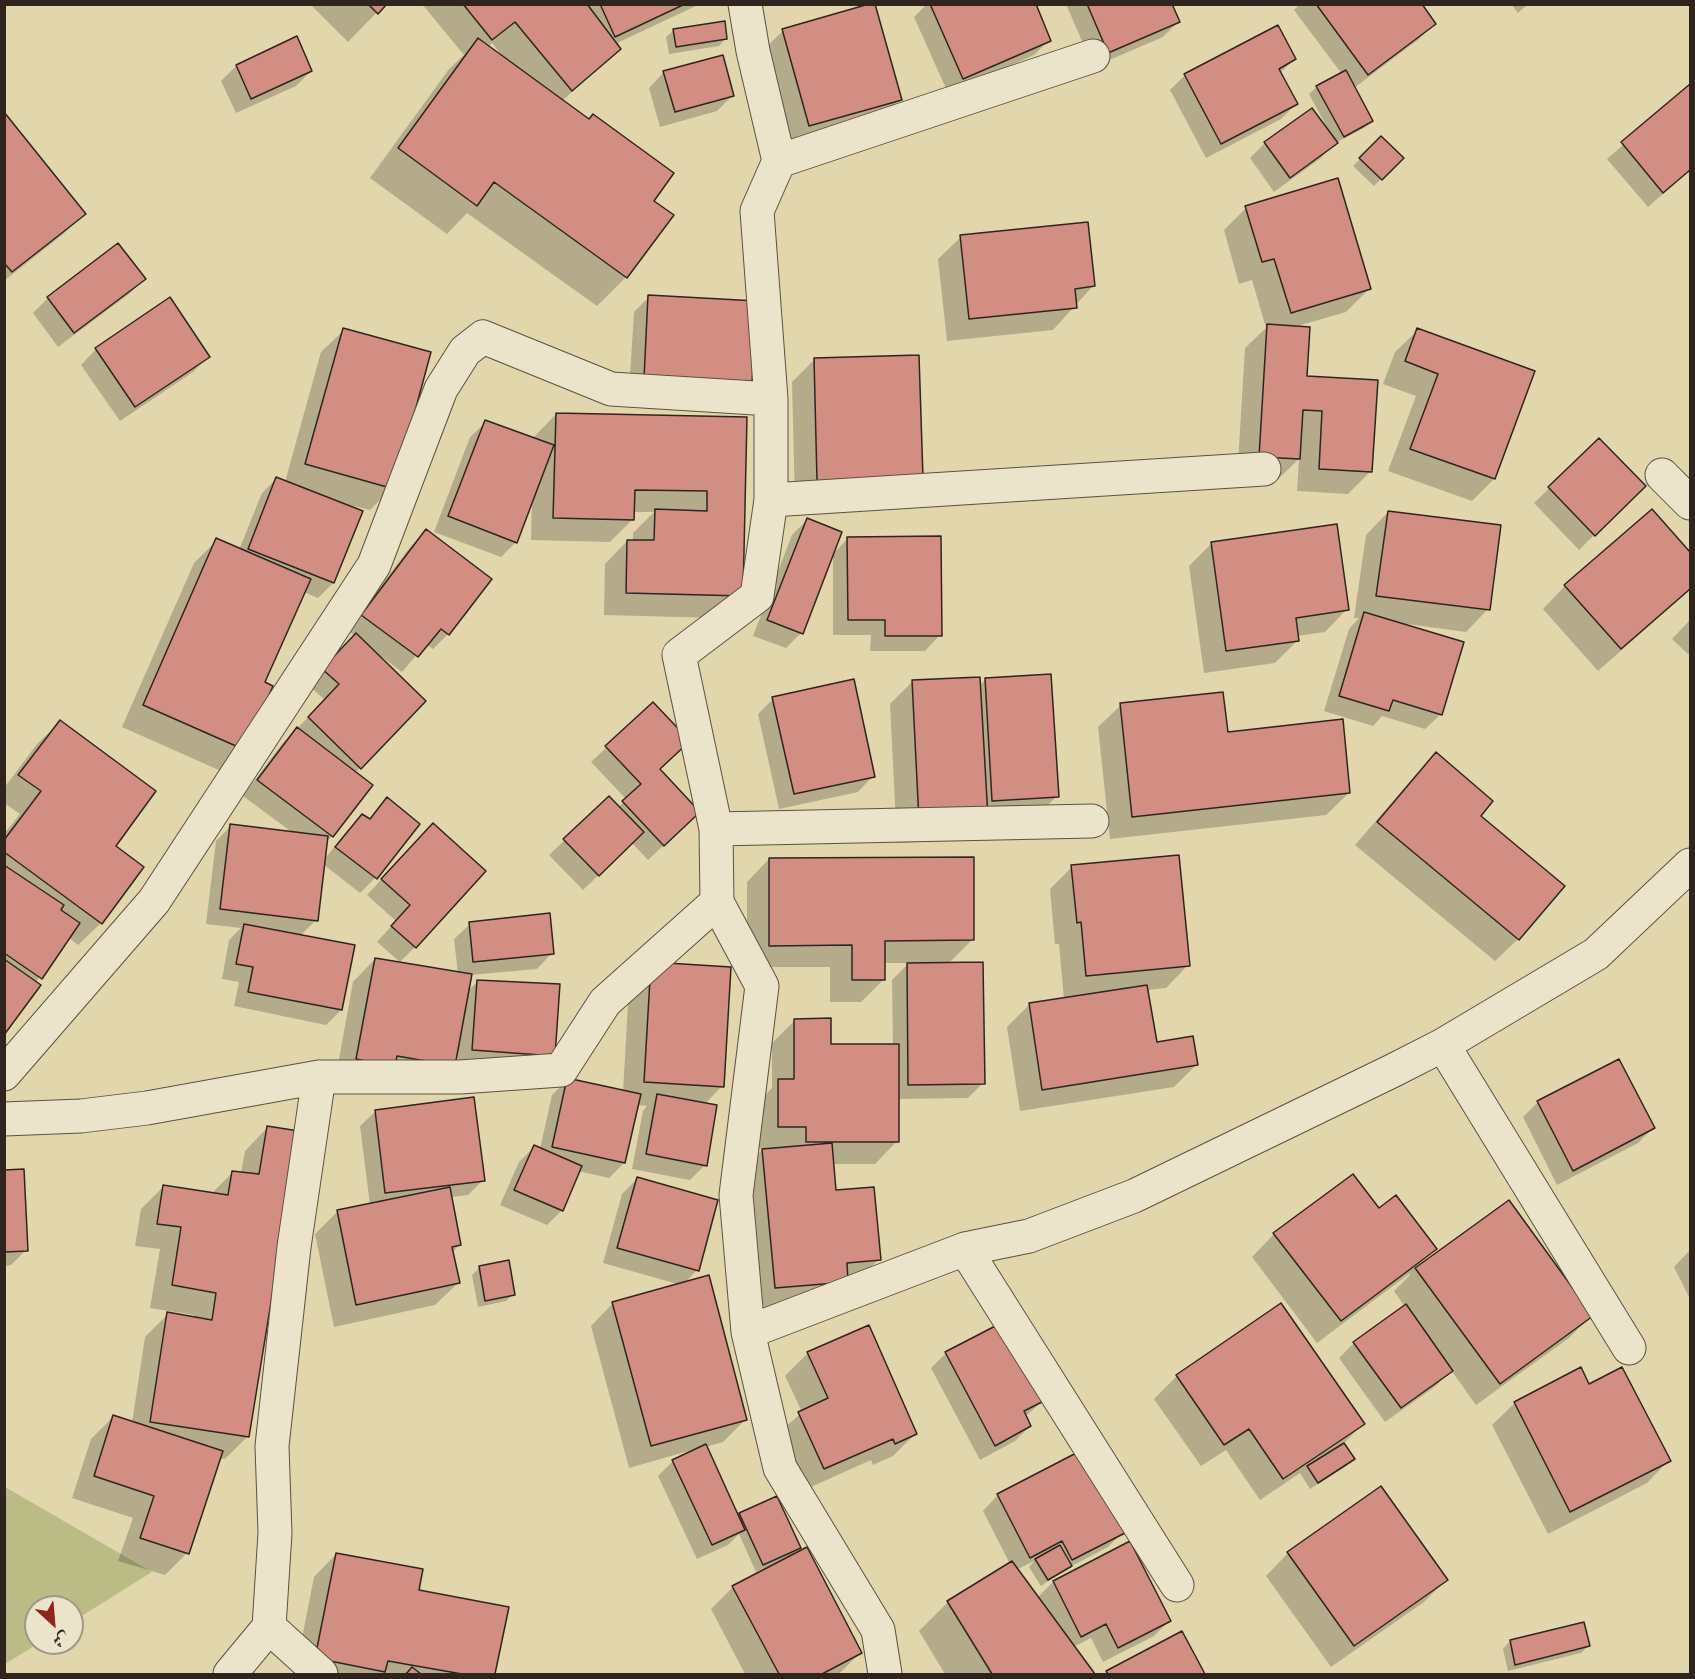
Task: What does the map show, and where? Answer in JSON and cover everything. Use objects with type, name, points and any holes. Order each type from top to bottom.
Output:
[{"type":"street","points":[[745,4],[753,51],[780,161],[757,211],[771,399],[771,500],[757,596],[679,655],[716,829],[717,902],[762,986],[736,1195],[748,1332],[780,1467],[878,1630],[885,1674]]},
{"type":"street","points":[[780,161],[1093,56]]},
{"type":"street","points":[[4,1074],[154,901],[374,565],[441,389],[465,351],[483,337],[611,389],[771,399]]},
{"type":"street","points":[[771,500],[1264,469]]},
{"type":"street","points":[[1662,475],[1690,503]]},
{"type":"street","points":[[716,829],[1092,821]]},
{"type":"street","points":[[748,1332],[965,1249],[1029,1236],[1134,1196],[1443,1045],[1596,954],[1690,865]]},
{"type":"street","points":[[4,1119],[81,1116],[147,1108],[318,1077],[460,1077],[561,1070],[605,1002],[717,902]]},
{"type":"street","points":[[1443,1045],[1629,1348]]},
{"type":"street","points":[[230,1674],[269,1627],[275,1533],[272,1446],[294,1247],[318,1077]]},
{"type":"street","points":[[965,1249],[1177,1585]]},
{"type":"street","points":[[269,1627],[321,1674]]},
{"type":"green space","points":[[5,1487],[152,1572],[84,1614],[84,1595],[24,1595],[24,1652],[5,1664]]},
{"type":"building","points":[[368,4],[387,4],[378,14]]},
{"type":"building","points":[[463,4],[587,4],[621,49],[572,91],[515,22],[492,40]]},
{"type":"building","points":[[600,4],[685,4],[615,37]]},
{"type":"building","points":[[875,4],[902,100],[809,126],[782,29]]},
{"type":"building","points":[[930,4],[1036,4],[1051,41],[963,79]]},
{"type":"building","points":[[1087,4],[1172,4],[1180,22],[1108,53]]},
{"type":"building","points":[[1316,4],[1422,4],[1436,24],[1368,75]]},
{"type":"building","points":[[725,21],[727,39],[676,47],[673,29]]},
{"type":"building","points":[[1278,25],[1296,59],[1279,69],[1298,104],[1221,144],[1184,74]]},
{"type":"building","points":[[297,36],[312,71],[251,99],[236,65]]},
{"type":"building","points":[[478,38],[589,119],[593,114],[674,173],[654,201],[674,215],[627,278],[494,182],[477,206],[398,148]]},
{"type":"building","points":[[723,55],[734,96],[675,112],[663,71]]},
{"type":"building","points":[[1346,70],[1373,121],[1344,137],[1316,86]]},
{"type":"building","points":[[1690,84],[1690,170],[1663,193],[1621,142]]},
{"type":"building","points":[[1312,108],[1338,143],[1290,178],[1264,142]]},
{"type":"building","points":[[4,112],[86,214],[12,272],[4,263]]},
{"type":"building","points":[[1381,136],[1404,158],[1382,180],[1359,158]]},
{"type":"building","points":[[1338,178],[1371,289],[1291,313],[1274,259],[1262,262],[1245,206]]},
{"type":"building","points":[[1088,222],[1095,286],[1075,289],[1077,308],[969,319],[960,235]]},
{"type":"building","points":[[118,243],[146,279],[74,333],[47,297]]},
{"type":"building","points":[[648,295],[757,301],[752,383],[644,378]]},
{"type":"building","points":[[170,297],[210,357],[135,407],[95,348]]},
{"type":"building","points":[[1267,324],[1310,327],[1307,376],[1378,380],[1372,472],[1319,469],[1322,411],[1303,410],[1300,459],[1259,457]]},
{"type":"building","points":[[343,328],[431,352],[394,489],[305,464]]},
{"type":"building","points":[[1417,328],[1535,371],[1495,479],[1410,449],[1438,374],[1405,361]]},
{"type":"building","points":[[919,355],[923,478],[817,481],[814,358]]},
{"type":"building","points":[[556,413],[747,417],[743,596],[626,593],[627,540],[654,540],[655,509],[707,511],[707,491],[635,490],[634,520],[553,518]]},
{"type":"building","points":[[485,420],[554,445],[517,543],[448,516]]},
{"type":"building","points":[[1599,438],[1646,486],[1595,536],[1548,487]]},
{"type":"building","points":[[276,477],[363,511],[334,583],[248,549]]},
{"type":"building","points":[[1652,509],[1690,552],[1690,589],[1621,649],[1564,585]]},
{"type":"building","points":[[1388,511],[1501,525],[1490,610],[1376,596]]},
{"type":"building","points":[[807,518],[842,532],[803,634],[767,620]]},
{"type":"building","points":[[1337,524],[1349,610],[1296,618],[1299,641],[1226,651],[1211,542]]},
{"type":"building","points":[[426,529],[492,579],[449,635],[441,629],[418,657],[361,615]]},
{"type":"building","points":[[941,536],[942,636],[885,636],[885,620],[848,620],[847,537]]},
{"type":"building","points":[[216,538],[311,579],[265,682],[273,686],[245,750],[143,705]]},
{"type":"building","points":[[1364,612],[1464,642],[1442,715],[1393,700],[1389,711],[1339,696]]},
{"type":"building","points":[[356,633],[426,701],[361,769],[308,717],[339,684],[322,669]]},
{"type":"building","points":[[1051,674],[1059,797],[992,801],[985,678]]},
{"type":"building","points":[[980,677],[988,818],[919,821],[912,680]]},
{"type":"building","points":[[854,679],[875,777],[794,794],[772,697]]},
{"type":"building","points":[[1223,692],[1228,732],[1343,719],[1350,793],[1132,817],[1120,703]]},
{"type":"building","points":[[653,702],[690,741],[660,769],[700,812],[664,846],[622,801],[641,784],[605,746]]},
{"type":"building","points":[[60,720],[156,791],[116,846],[144,867],[102,924],[4,852],[4,840],[41,791],[18,775]]},
{"type":"building","points":[[297,727],[373,785],[333,837],[257,780]]},
{"type":"building","points":[[1436,752],[1493,801],[1481,816],[1565,886],[1519,940],[1377,822]]},
{"type":"building","points":[[609,796],[644,832],[599,876],[563,839]]},
{"type":"building","points":[[387,797],[420,824],[377,879],[335,847],[362,814],[370,819]]},
{"type":"building","points":[[433,823],[486,871],[416,948],[391,926],[410,905],[381,879]]},
{"type":"building","points":[[230,824],[328,836],[318,921],[220,909]]},
{"type":"building","points":[[1179,855],[1190,966],[1086,976],[1081,922],[1077,923],[1071,865]]},
{"type":"building","points":[[974,857],[974,940],[885,941],[885,980],[852,980],[852,945],[769,946],[769,858]]},
{"type":"building","points":[[4,865],[64,905],[61,910],[80,923],[42,979],[4,953]]},
{"type":"building","points":[[550,913],[554,954],[473,962],[469,922]]},
{"type":"building","points":[[244,924],[355,945],[342,1010],[248,992],[253,967],[236,964]]},
{"type":"building","points":[[375,958],[472,974],[455,1066],[397,1056],[395,1067],[356,1059]]},
{"type":"building","points":[[4,959],[41,985],[4,1035]]},
{"type":"building","points":[[651,962],[731,967],[724,1087],[644,1082]]},
{"type":"building","points":[[983,962],[985,1084],[908,1085],[907,963]]},
{"type":"building","points":[[477,980],[560,984],[555,1056],[472,1050]]},
{"type":"building","points":[[1147,985],[1157,1042],[1193,1036],[1198,1065],[1042,1090],[1029,1003]]},
{"type":"building","points":[[831,1018],[831,1044],[899,1044],[899,1142],[806,1142],[806,1127],[778,1127],[778,1079],[794,1079],[794,1019]]},
{"type":"building","points":[[1619,1059],[1655,1128],[1573,1171],[1537,1101]]},
{"type":"building","points":[[567,1078],[641,1094],[625,1163],[552,1147]]},
{"type":"building","points":[[657,1094],[717,1105],[707,1166],[646,1154]]},
{"type":"building","points":[[474,1097],[485,1181],[385,1193],[375,1110]]},
{"type":"building","points":[[267,1126],[299,1131],[249,1437],[150,1422],[167,1312],[212,1320],[216,1293],[172,1285],[181,1227],[157,1224],[163,1185],[228,1195],[232,1171],[259,1174]]},
{"type":"building","points":[[832,1143],[836,1190],[874,1187],[881,1260],[847,1263],[848,1282],[775,1288],[762,1149]]},
{"type":"building","points":[[534,1145],[582,1166],[563,1211],[514,1190]]},
{"type":"building","points":[[24,1169],[28,1251],[4,1252],[4,1170]]},
{"type":"building","points":[[1353,1174],[1379,1208],[1396,1195],[1437,1249],[1341,1321],[1273,1233]]},
{"type":"building","points":[[637,1177],[718,1200],[699,1271],[617,1248]]},
{"type":"building","points":[[450,1187],[461,1245],[452,1247],[460,1283],[356,1305],[337,1210]]},
{"type":"building","points":[[1509,1200],[1593,1316],[1500,1384],[1415,1268]]},
{"type":"building","points":[[509,1260],[515,1295],[485,1301],[479,1266]]},
{"type":"building","points":[[709,1275],[747,1420],[651,1446],[612,1302]]},
{"type":"building","points":[[1281,1303],[1365,1424],[1283,1479],[1249,1429],[1224,1445],[1176,1375]]},
{"type":"building","points":[[1406,1304],[1453,1371],[1401,1408],[1353,1342]]},
{"type":"building","points":[[1003,1322],[1044,1401],[1024,1411],[1031,1426],[995,1446],[945,1352]]},
{"type":"building","points":[[869,1325],[917,1434],[895,1444],[893,1439],[824,1469],[798,1412],[828,1398],[807,1352]]},
{"type":"building","points":[[1581,1367],[1589,1384],[1622,1367],[1671,1461],[1570,1512],[1514,1402]]},
{"type":"building","points":[[113,1415],[223,1451],[189,1554],[140,1538],[154,1496],[94,1476]]},
{"type":"building","points":[[1344,1443],[1355,1459],[1318,1483],[1307,1466]]},
{"type":"building","points":[[706,1444],[745,1530],[712,1545],[672,1460]]},
{"type":"building","points":[[1082,1450],[1125,1533],[1072,1560],[1062,1541],[1030,1558],[997,1494]]},
{"type":"building","points":[[1381,1486],[1448,1580],[1354,1646],[1287,1552]]},
{"type":"building","points":[[777,1496],[801,1548],[763,1565],[739,1513]]},
{"type":"building","points":[[1130,1541],[1171,1621],[1118,1648],[1106,1624],[1081,1637],[1053,1581]]},
{"type":"building","points":[[1060,1545],[1072,1566],[1048,1580],[1035,1559]]},
{"type":"building","points":[[807,1547],[862,1653],[822,1674],[779,1674],[732,1586]]},
{"type":"building","points":[[336,1553],[423,1569],[419,1590],[509,1607],[495,1674],[462,1674],[388,1661],[385,1672],[315,1658]]},
{"type":"building","points":[[1012,1561],[1095,1674],[992,1674],[947,1601]]},
{"type":"building","points":[[1584,1622],[1590,1646],[1515,1665],[1510,1640]]},
{"type":"building","points":[[1182,1631],[1205,1674],[1108,1674],[1106,1671]]},
{"type":"building","points":[[412,1667],[421,1674],[406,1674]]}]
